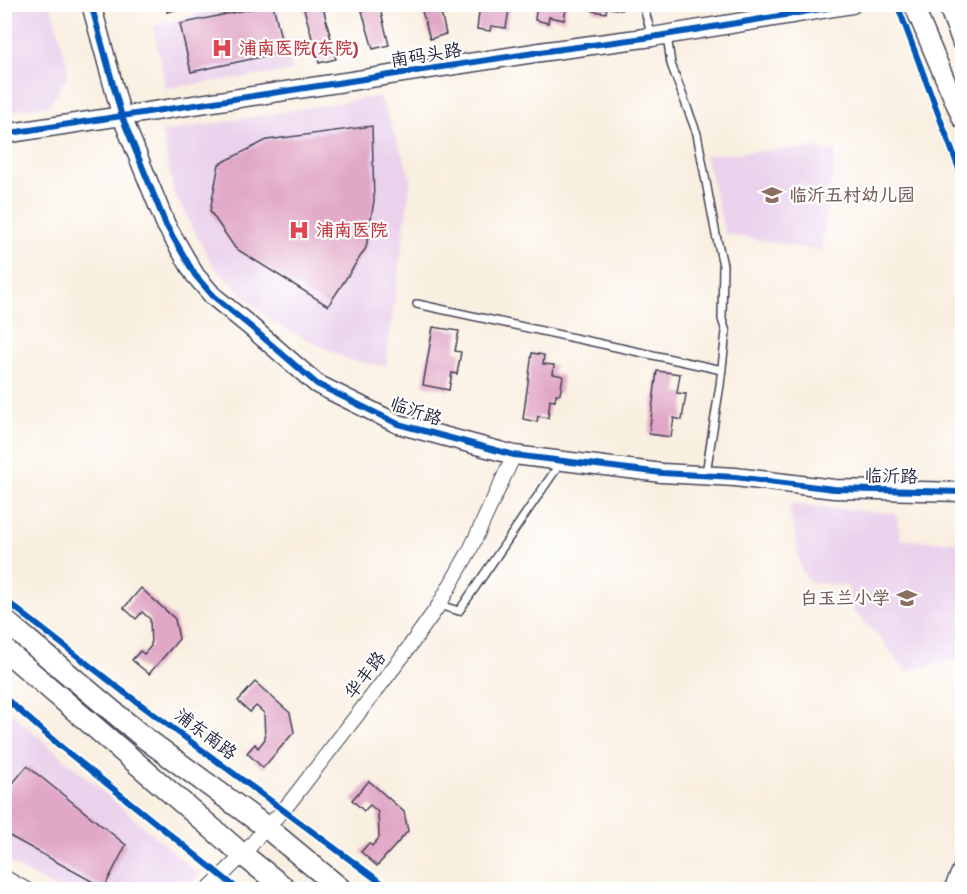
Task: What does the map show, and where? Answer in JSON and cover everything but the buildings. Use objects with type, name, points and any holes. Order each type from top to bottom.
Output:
[{"type":"main road","points":[[4,620],[142,736],[266,827],[342,890]]},
{"type":"main road","points":[[4,649],[243,855],[287,890]]},
{"type":"street","name":"临沂路","points":[[91,4],[122,117],[166,225],[195,275],[213,296],[317,384],[398,424],[514,455],[662,473],[735,477],[834,489],[963,492]]},
{"type":"street","name":"南码头路","points":[[4,134],[659,36],[852,4]]},
{"type":"street","points":[[913,4],[963,119]]},
{"type":"street","points":[[946,4],[963,43]]},
{"type":"street","name":"华丰路","points":[[207,890],[283,811],[402,657],[439,605],[470,550],[514,455]]},
{"type":"street","points":[[953,890],[963,870]]},
{"type":"street","points":[[4,878],[27,890]]},
{"type":"lane","points":[[643,4],[671,64],[697,134],[723,265],[722,320],[726,332],[705,476]]},
{"type":"lane","points":[[417,304],[722,370]]},
{"type":"lane","points":[[439,605],[459,611],[562,460]]},
{"type":"shaded area","points":[[5,4],[51,5],[68,69],[66,79],[49,105],[5,112]]},
{"type":"shaded area","name":"浦南医院(东院)","points":[[231,5],[277,5],[292,71],[166,88],[153,26]]},
{"type":"shaded area","name":"浦南医院","points":[[380,96],[411,178],[386,366],[352,361],[273,323],[214,267],[174,194],[162,132]]},
{"type":"shaded area","name":"临沂五村幼儿园","points":[[820,149],[836,152],[821,251],[725,234],[705,155]]},
{"type":"shaded area","name":"白玉兰小学","points":[[789,504],[896,514],[901,540],[962,542],[962,658],[906,672],[877,634],[853,611],[848,586],[809,582],[801,569]]},
{"type":"shaded area","points":[[4,707],[200,875],[185,889],[57,889],[5,861]]},
{"type":"cycle path","points":[[91,4],[122,117],[166,225],[195,275],[213,296],[317,384],[398,424],[514,455],[662,473],[735,477],[834,489],[962,492]]},
{"type":"cycle path","points":[[4,134],[652,37],[852,4]]},
{"type":"cycle path","points":[[897,4],[962,177]]},
{"type":"cycle path","name":"浦东南路","points":[[4,599],[121,690],[391,890]]},
{"type":"cycle path","points":[[4,697],[60,746],[239,890]]},
{"type":"place","name":"浦南医院(东院)","points":[[222,48]]},
{"type":"place","name":"临沂五村幼儿园","points":[[772,195]]},
{"type":"place","name":"浦南医院","points":[[299,230]]},
{"type":"place","name":"白玉兰小学","points":[[907,598]]}]
